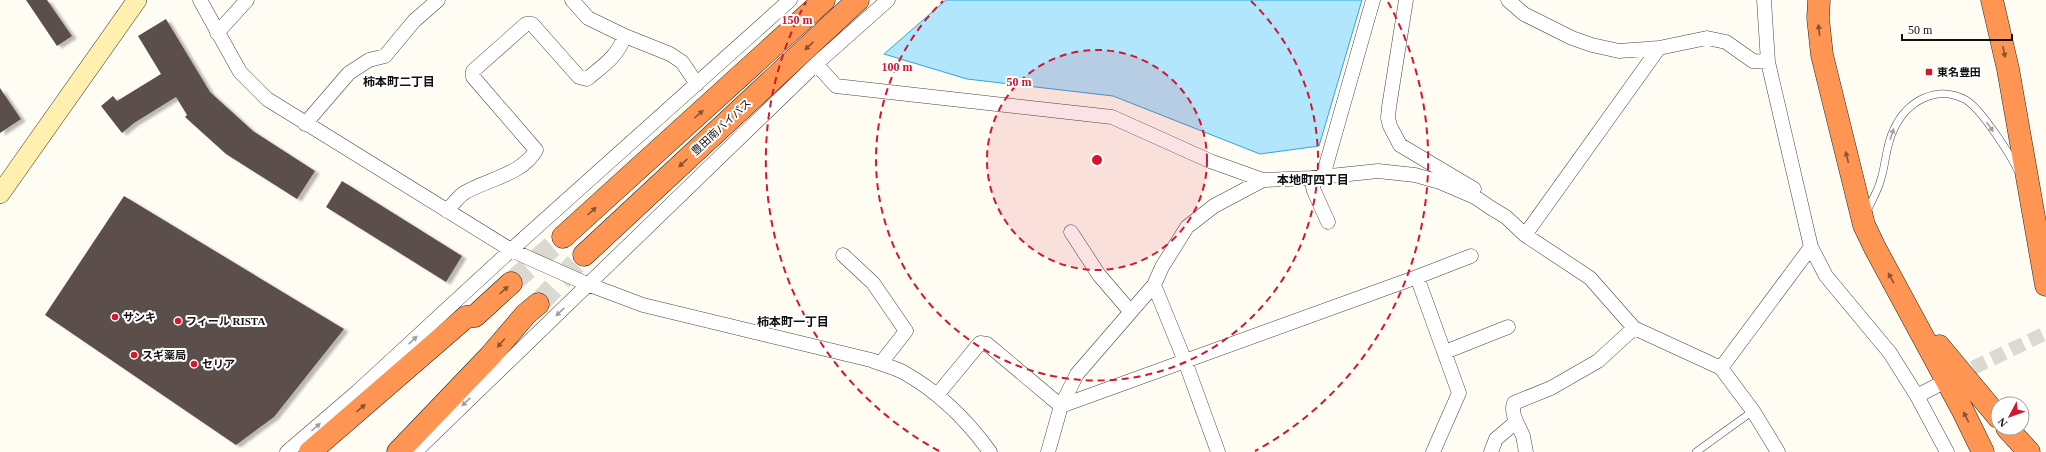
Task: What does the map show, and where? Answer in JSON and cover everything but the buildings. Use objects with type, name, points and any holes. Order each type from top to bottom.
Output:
[{"type":"highway","points":[[563,237],[824,0]]},
{"type":"highway","name":"豊田南バイパス","points":[[584,255],[858,0]]},
{"type":"highway","points":[[1819,0],[1818,18],[1822,55],[1864,225],[1962,409],[1983,452]]},
{"type":"highway","points":[[1992,0],[2008,69],[2046,285]]},
{"type":"highway","points":[[2032,203],[2046,242]]},
{"type":"highway","points":[[310,452],[466,317],[475,316],[511,283]]},
{"type":"highway","points":[[1902,298],[1990,408]]},
{"type":"highway","points":[[398,452],[490,356],[532,309]]},
{"type":"highway","points":[[2014,436],[2029,452]]},
{"type":"street","points":[[0,194],[137,0]]},
{"type":"street","points":[[200,0],[240,72],[267,99],[511,250],[587,284],[643,304],[880,363],[901,371],[923,384],[937,395],[990,452]]},
{"type":"street","points":[[217,33],[247,0]]},
{"type":"street","points":[[306,124],[349,73],[369,60],[385,56],[414,21],[438,0]]},
{"type":"street","points":[[572,0],[588,18],[625,36],[670,54],[682,62],[697,84]]},
{"type":"street","points":[[287,452],[357,392],[511,250],[790,0]]},
{"type":"street","points":[[415,452],[816,64],[888,0]]},
{"type":"street","points":[[1328,222],[1314,191],[1317,177],[1373,0]]},
{"type":"street","points":[[1406,0],[1389,107],[1388,118],[1390,126],[1400,145],[1485,195],[1491,208]]},
{"type":"street","points":[[1508,0],[1524,14],[1572,38],[1619,51],[1659,48],[1707,38],[1726,42],[1752,61],[1768,62]]},
{"type":"street","points":[[1764,0],[1768,62],[1811,247],[1826,276],[1890,353],[1917,396],[1947,452]]},
{"type":"street","points":[[447,211],[464,193],[513,171],[532,158],[536,150],[473,77],[473,71],[526,24],[532,24],[579,77],[588,80],[619,50],[625,36]]},
{"type":"street","points":[[1525,235],[1659,48]]},
{"type":"street","points":[[816,64],[836,86],[1112,117],[1210,161],[1263,180],[1317,177],[1378,171],[1416,175],[1462,191],[1506,217],[1525,235],[1590,278],[1634,328],[1721,368],[1753,411],[1778,452]]},
{"type":"street","points":[[1048,452],[1061,406],[1077,374],[1154,285],[1162,267],[1187,227],[1214,206],[1263,180]]},
{"type":"street","points":[[1071,232],[1099,275],[1130,311]]},
{"type":"street","points":[[1721,368],[1811,247]]},
{"type":"street","points":[[843,255],[873,283],[906,331],[880,363]]},
{"type":"street","points":[[1061,406],[1471,256]]},
{"type":"street","points":[[1416,277],[1459,393],[1432,452]]},
{"type":"street","points":[[1154,285],[1185,361],[1218,452]]},
{"type":"street","points":[[1445,352],[1508,327]]},
{"type":"street","points":[[1526,452],[1523,436],[1516,422],[1513,406],[1514,402],[1551,388],[1598,361],[1634,328]]},
{"type":"street","points":[[937,395],[980,343],[987,344],[1061,406]]},
{"type":"street","points":[[1917,396],[1938,385]]},
{"type":"street","points":[[1491,452],[1496,439],[1516,422]]},
{"type":"lane","points":[[1864,225],[1866,213],[1881,180],[1893,130],[1902,114],[1917,101],[1931,95],[1948,93],[1967,101],[1982,116],[2016,168],[2032,203]]},
{"type":"lane","points":[[1696,452],[1753,411]]},
{"type":"water","points":[[946,0],[1362,0],[1319,146],[1260,154],[1113,96],[967,79],[884,54]]},
{"type":"tunnel","points":[[511,283],[563,237]]},
{"type":"tunnel","points":[[538,304],[584,255]]},
{"type":"tunnel","points":[[1954,377],[2046,333]]},
{"type":"place","name":"東名豊田","points":[[1929,72]]},
{"type":"place","name":"サンキ","points":[[115,317]]},
{"type":"place","name":"フィール RISTA","points":[[178,321]]},
{"type":"place","name":"スギ薬局","points":[[134,355]]},
{"type":"place","name":"セリア","points":[[194,364]]},
{"type":"district","name":"柿本町二丁目","points":[[399,82]]},
{"type":"district","name":"本地町四丁目","points":[[1313,180]]},
{"type":"district","name":"柿本町一丁目","points":[[793,322]]}]
